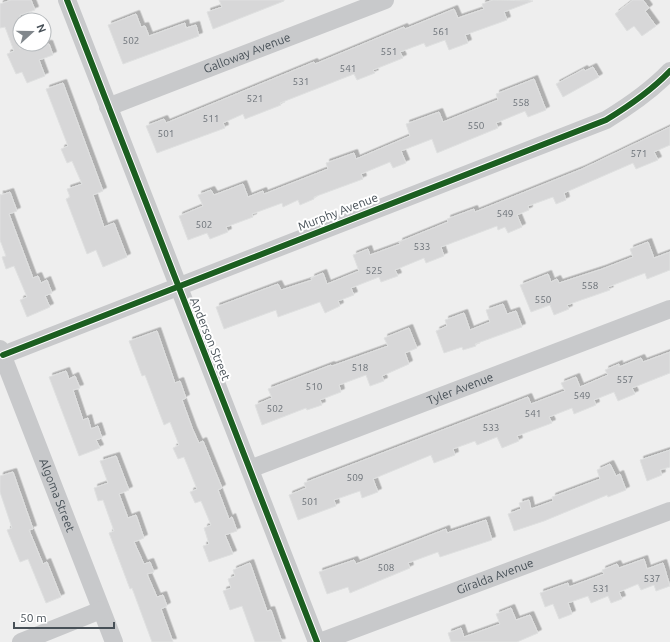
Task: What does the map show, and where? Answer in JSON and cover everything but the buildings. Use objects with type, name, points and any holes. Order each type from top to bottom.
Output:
[{"type":"street","name":"Anderson Street","points":[[67,0],[316,642]]},
{"type":"street","name":"Galloway Avenue","points":[[108,107],[385,0]]},
{"type":"street","name":"Murphy Avenue","points":[[1,352],[178,286],[606,120],[629,106],[658,84],[670,71]]},
{"type":"street","name":"Tyler Avenue","points":[[250,469],[670,309]]},
{"type":"street","name":"Algoma Street","points":[[1,352],[114,642]]},
{"type":"street","name":"Giralda Avenue","points":[[320,642],[670,511]]},
{"type":"street","points":[[20,642],[101,610]]},
{"type":"cycle path","points":[[67,0],[317,642]]},
{"type":"cycle path","points":[[3,355],[606,120],[640,98],[670,71]]}]
